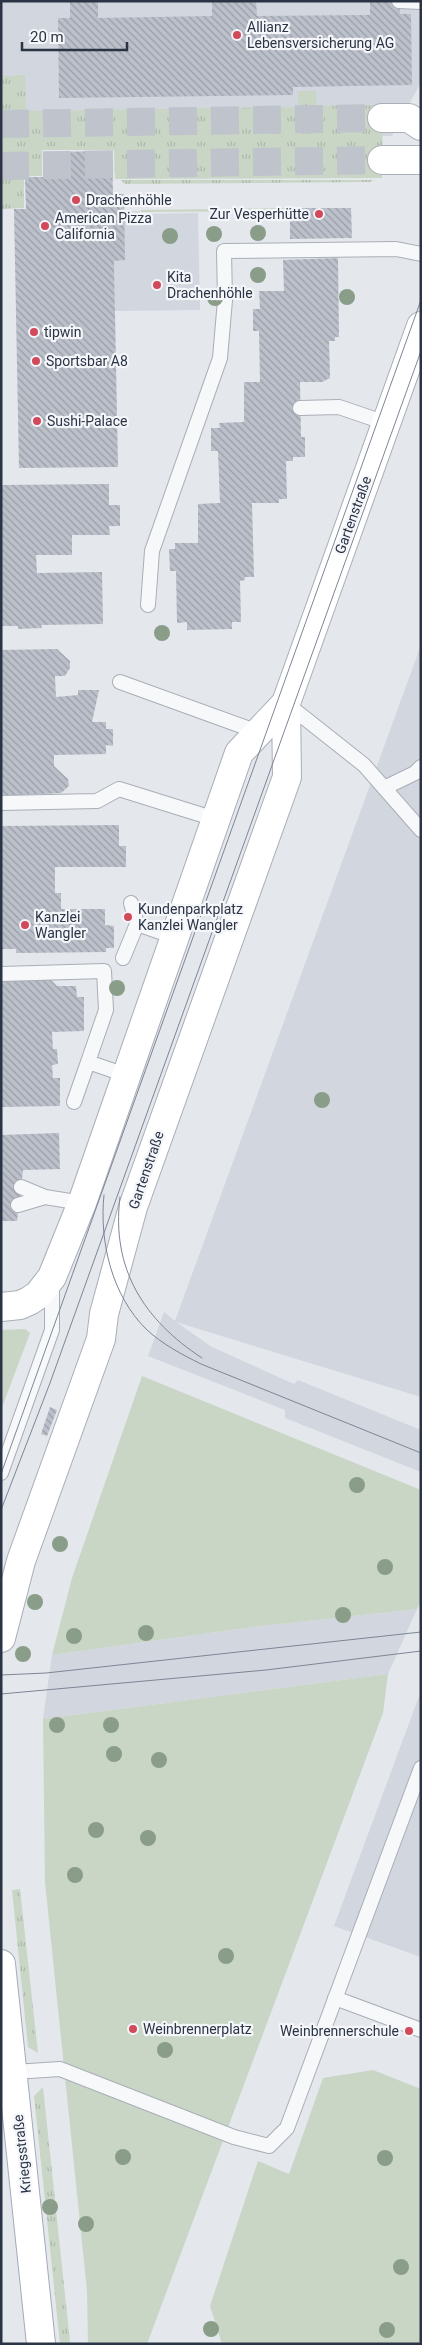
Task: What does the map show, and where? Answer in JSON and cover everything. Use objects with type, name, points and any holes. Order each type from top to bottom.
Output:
[{"type":"street","points":[[382,118],[409,118],[421,126]]},
{"type":"street","points":[[382,160],[421,160]]},
{"type":"street","name":"Gartenstraße","points":[[1,1638],[21,1561],[101,1339],[104,1314],[133,1207],[287,777],[286,703],[421,326]]},
{"type":"street","name":"Gartenstraße","points":[[1,1306],[20,1305],[29,1301],[42,1291],[52,1277],[82,1203],[239,753],[286,703]]},
{"type":"street","name":"Kriegsstraße","points":[[1,1964],[42,2344]]},
{"type":"lane","points":[[399,2],[421,2]]},
{"type":"lane","points":[[148,605],[152,551],[220,358],[225,300],[224,251],[396,249],[421,254]]},
{"type":"lane","points":[[300,408],[339,407],[386,424]]},
{"type":"lane","points":[[120,682],[258,732]]},
{"type":"lane","points":[[286,703],[364,765],[421,830]]},
{"type":"lane","points":[[384,788],[415,773],[421,767]]},
{"type":"lane","points":[[1,803],[97,801],[119,789],[215,819]]},
{"type":"lane","points":[[123,958],[137,924],[131,903]]},
{"type":"lane","points":[[137,924],[174,937]]},
{"type":"lane","points":[[1,974],[104,971],[106,1010],[74,1102]]},
{"type":"lane","points":[[88,1062],[126,1075]]},
{"type":"lane","points":[[21,1187],[45,1197],[82,1203]]},
{"type":"lane","points":[[18,1205],[45,1197]]},
{"type":"lane","points":[[1,1473],[52,1330],[52,1277]]},
{"type":"lane","points":[[14,2072],[60,2068],[234,2137],[269,2146],[287,2128],[420,1773]]},
{"type":"lane","points":[[335,1998],[421,2030]]},
{"type":"shaded area","points":[[1,1],[421,1],[420,84],[392,136],[1,142]]},
{"type":"shaded area","name":"Kita Drachenhöhle","points":[[140,211],[140,214],[198,213],[200,310],[115,311],[113,212]]},
{"type":"shaded area","points":[[421,645],[421,1397],[176,1322],[212,1347],[294,1384],[298,1380],[421,1430],[421,1472],[285,1418],[285,1410],[148,1356],[164,1312],[175,1321]]},
{"type":"shaded area","points":[[417,1609],[388,1674],[43,1719],[52,1655],[252,1627]]},
{"type":"shaded area","points":[[421,1691],[421,1957],[334,1926]]},
{"type":"green space","points":[[25,75],[26,111],[298,107],[298,91],[316,91],[317,106],[383,105],[382,178],[115,179],[114,150],[42,150],[42,176],[24,176],[24,208],[1,209],[1,76]]},
{"type":"green space","points":[[121,180],[374,180],[370,182],[125,184]]},
{"type":"green space","points":[[288,208],[288,211],[141,212],[141,210]]},
{"type":"green space","points":[[25,1329],[30,1333],[1,1410],[1,1330]]},
{"type":"green space","points":[[142,1376],[421,1490],[421,1600],[417,1609],[252,1627],[52,1655],[72,1578]]},
{"type":"green space","points":[[388,1674],[383,1713],[147,2344],[88,2344],[87,2291],[45,1882],[43,1719]]},
{"type":"green space","points":[[20,1889],[38,2053],[28,2047],[12,1890]]},
{"type":"green space","points":[[373,2070],[421,2089],[421,2344],[222,2344],[210,2306],[258,2161],[289,2174],[323,2078]]},
{"type":"green space","points":[[43,2087],[69,2344],[60,2344],[34,2096]]},
{"type":"building","points":[[70,1],[98,1],[98,18],[212,16],[212,1],[256,1],[257,16],[370,15],[370,1],[399,1],[400,14],[411,14],[412,85],[293,87],[293,95],[59,98],[58,18],[70,18]]},
{"type":"building","points":[[112,151],[113,194],[124,194],[125,260],[114,261],[118,467],[19,468],[14,209],[26,209],[25,177],[43,177],[43,152]]},
{"type":"building","points":[[290,208],[351,208],[352,238],[290,239]]},
{"type":"building","points":[[338,258],[339,337],[335,337],[335,341],[329,341],[330,378],[322,382],[300,382],[301,437],[305,437],[305,457],[293,457],[293,461],[286,461],[287,499],[279,499],[279,503],[252,503],[254,577],[245,577],[245,580],[240,581],[241,622],[232,622],[232,629],[187,630],[187,622],[177,623],[176,571],[170,571],[169,549],[175,549],[175,543],[198,543],[198,504],[220,503],[218,451],[211,451],[211,428],[220,428],[219,423],[244,422],[244,382],[260,382],[259,331],[253,331],[253,309],[260,309],[259,291],[284,291],[283,260]]},
{"type":"building","points":[[109,484],[109,505],[120,505],[120,526],[109,526],[110,535],[72,535],[72,555],[36,555],[37,573],[102,572],[103,624],[41,625],[42,628],[18,629],[18,626],[1,626],[1,485]]},
{"type":"building","points":[[57,649],[70,661],[70,668],[65,676],[55,676],[56,697],[78,695],[78,690],[99,690],[92,722],[106,722],[106,729],[113,729],[113,746],[106,745],[106,754],[54,755],[54,766],[68,779],[69,786],[61,793],[1,796],[1,650]]},
{"type":"building","points":[[119,825],[119,846],[126,846],[126,867],[55,867],[55,893],[61,893],[61,909],[105,909],[105,925],[114,926],[114,948],[106,948],[106,952],[16,953],[16,949],[1,949],[1,826]]},
{"type":"building","points":[[49,978],[57,986],[76,986],[77,997],[84,997],[84,1031],[52,1032],[53,1049],[57,1049],[58,1064],[52,1065],[53,1078],[60,1078],[60,1106],[1,1107],[1,979]]},
{"type":"building","points":[[59,1133],[60,1169],[23,1170],[17,1221],[1,1221],[1,1135]]},
{"type":"building","points":[[50,1407],[57,1410],[47,1436],[41,1434]]},
{"type":"tunnel","points":[[1,124],[382,118]]},
{"type":"tunnel","points":[[1,166],[382,160]]},
{"type":"tram line","points":[[1,1474],[421,300]]},
{"type":"tram line","points":[[1,1510],[50,1383],[421,351]]},
{"type":"tram line","points":[[104,1195],[104,1231],[110,1267],[124,1300],[134,1315],[152,1334],[201,1364],[421,1453]]},
{"type":"tram line","points":[[120,1197],[119,1223],[121,1247],[127,1270],[136,1290],[148,1309],[163,1327],[202,1358]]},
{"type":"tram line","points":[[1,1675],[46,1673],[421,1632]]},
{"type":"tram line","points":[[1,1694],[266,1670],[421,1651]]},
{"type":"place","name":"Allianz Lebensversicherung AG","points":[[237,35]]},
{"type":"place","name":"Drachenhöhle","points":[[76,200]]},
{"type":"place","name":"Zur Vesperhütte","points":[[319,214]]},
{"type":"place","name":"American Pizza California","points":[[45,226]]},
{"type":"place","name":"Kita Drachenhöhle","points":[[157,285]]},
{"type":"place","name":"tipwin","points":[[34,332]]},
{"type":"place","name":"Sportsbar A8","points":[[36,361]]},
{"type":"place","name":"Sushi-Palace","points":[[37,421]]},
{"type":"place","name":"Kundenparkplatz Kanzlei Wangler","points":[[128,917]]},
{"type":"place","name":"Kanzlei Wangler","points":[[25,925]]},
{"type":"place","name":"Weinbrennerplatz","points":[[133,2029]]},
{"type":"place","name":"Weinbrennerschule","points":[[409,2031]]}]
